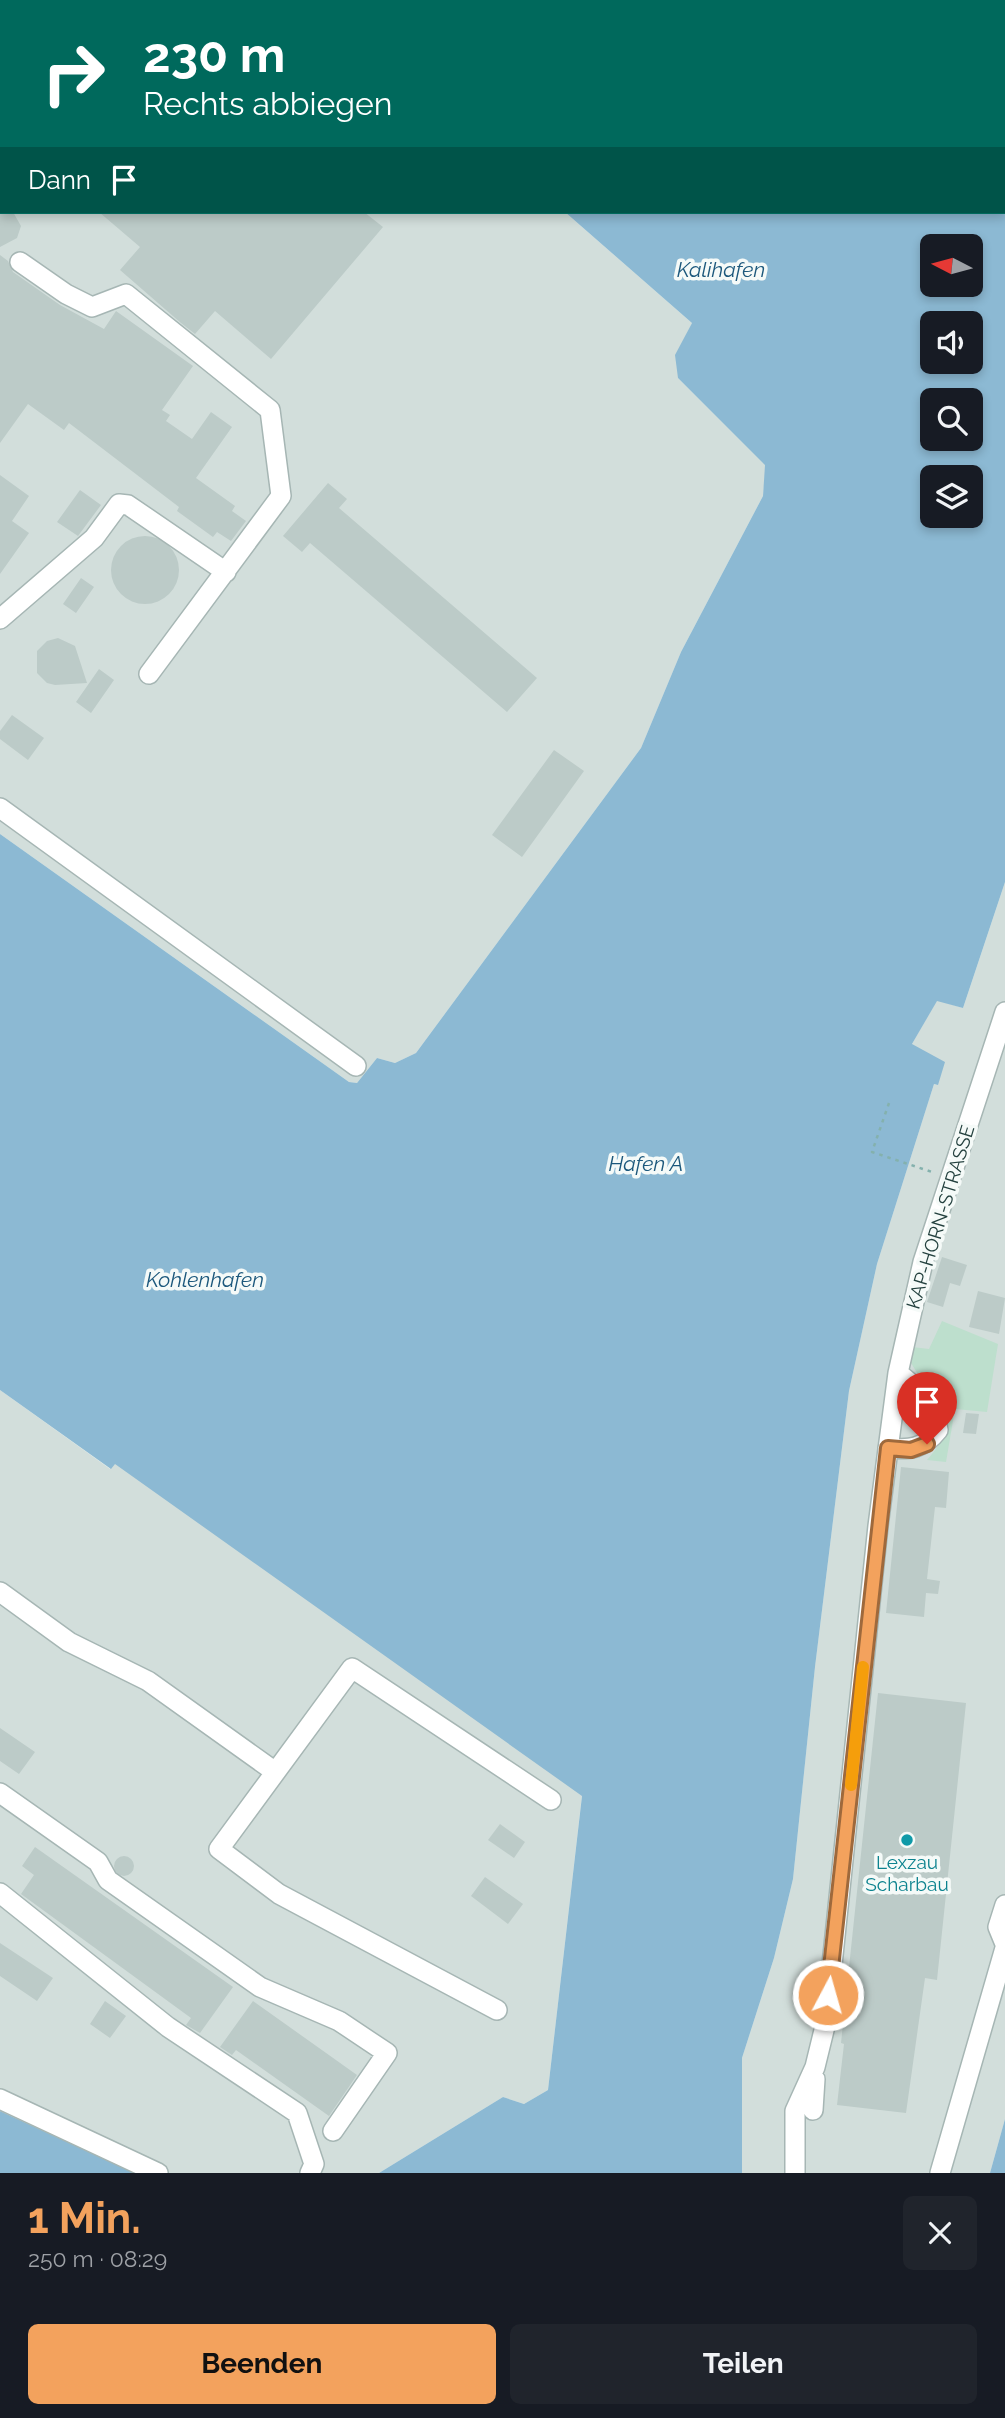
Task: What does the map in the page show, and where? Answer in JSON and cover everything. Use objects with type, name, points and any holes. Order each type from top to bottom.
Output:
[{"type":"street","points":[[20,262],[66,294],[92,307],[126,294],[270,410],[281,496],[149,674]]},
{"type":"street","points":[[0,619],[94,538],[118,504],[128,505],[226,572]]},
{"type":"street","points":[[0,808],[356,1066]]},
{"type":"street","name":"KAP-HORN-STRASSE","points":[[795,2173],[795,2111],[815,2067],[825,2022],[898,1373],[923,1262],[999,1045],[1005,1012]]},
{"type":"street","points":[[888,1448],[911,1450],[927,1444],[938,1430],[936,1412],[919,1390],[898,1373]]},
{"type":"street","points":[[0,1592],[69,1642],[148,1681],[274,1772]]},
{"type":"street","points":[[497,2010],[279,1894],[219,1849],[352,1668],[551,1800]]},
{"type":"street","points":[[0,1793],[98,1862],[108,1881],[260,1987],[339,2021],[387,2053],[334,2131]]},
{"type":"street","points":[[0,1893],[168,2027],[297,2113],[314,2164],[310,2173]]},
{"type":"street","points":[[940,2173],[1005,1946],[998,1927],[1005,1905]]},
{"type":"street","points":[[813,2109],[815,2067]]},
{"type":"street","points":[[0,2099],[158,2173]]},
{"type":"path","points":[[889,1103],[872,1152],[932,1172]]},
{"type":"shaded area","points":[[0,214],[567,214],[692,323],[687,333],[678,378],[766,465],[763,496],[681,652],[641,748],[416,1053],[395,1063],[377,1058],[357,1083],[349,1082],[0,834]]},
{"type":"shaded area","points":[[1005,882],[1005,2119],[990,2173],[742,2173],[742,2058],[774,1958],[793,1879],[815,1667],[849,1391],[877,1264],[934,1084],[937,1085],[912,1044],[937,1000],[963,1008]]},
{"type":"shaded area","points":[[0,1390],[110,1469],[115,1463],[582,1795],[548,2090],[524,2104],[503,2097],[379,2173],[135,2173],[0,2111]]},
{"type":"green space","points":[[942,1321],[998,1344],[987,1412],[955,1409],[946,1462],[927,1460],[945,1432],[945,1420],[936,1398],[910,1361],[912,1347],[929,1349]]},
{"type":"water","name":"Hafen A","points":[[567,214],[1005,214],[1005,882],[963,1008],[937,1001],[912,1044],[945,1062],[938,1085],[934,1084],[877,1264],[849,1391],[815,1667],[793,1879],[774,1958],[742,2058],[742,2173],[379,2173],[503,2097],[524,2104],[548,2090],[582,1796],[115,1464],[111,1469],[0,1390],[0,834],[349,1082],[357,1083],[377,1058],[395,1063],[416,1053],[641,748],[681,652],[763,496],[765,465],[678,378],[675,355],[692,323]]},
{"type":"water","points":[[0,2111],[135,2173],[0,2173]]},
{"type":"water","points":[[1005,2119],[1005,2173],[990,2173]]},
{"type":"building","points":[[0,214],[14,214],[21,226],[17,238],[0,247]]},
{"type":"building","points":[[101,214],[367,214],[383,227],[271,359],[215,311],[195,334],[181,323],[120,270],[140,247]]},
{"type":"building","points":[[0,255],[8,261],[13,272],[60,305],[104,329],[116,311],[193,366],[162,410],[170,415],[166,421],[192,439],[211,412],[232,427],[196,478],[235,506],[232,511],[246,521],[231,541],[217,532],[213,537],[177,511],[179,507],[69,423],[64,430],[28,404],[0,443]]},
{"type":"building","points":[[0,475],[29,496],[12,521],[29,533],[0,574]]},
{"type":"building","points":[[328,483],[347,499],[339,508],[537,678],[507,712],[310,543],[302,552],[283,536]]},
{"type":"building","points":[[80,490],[101,505],[78,536],[57,522]]},
{"type":"building","points":[[145,536],[158,539],[169,546],[176,557],[179,570],[176,583],[169,594],[158,601],[145,604],[132,601],[121,594],[114,583],[111,570],[114,557],[121,546],[132,539]]},
{"type":"building","points":[[81,578],[94,587],[76,613],[63,604]]},
{"type":"building","points":[[58,638],[75,646],[87,683],[55,685],[47,683],[37,673],[37,651],[47,641]]},
{"type":"building","points":[[99,669],[114,680],[91,713],[76,702]]},
{"type":"building","points":[[12,715],[44,738],[28,760],[0,739],[0,731]]},
{"type":"building","points":[[554,750],[584,771],[522,857],[492,835]]},
{"type":"building","points":[[942,1257],[967,1265],[960,1286],[950,1283],[943,1307],[927,1302]]},
{"type":"building","points":[[978,1291],[1005,1298],[999,1334],[969,1327]]},
{"type":"building","points":[[966,1413],[979,1414],[976,1434],[963,1433]]},
{"type":"building","points":[[901,1467],[949,1472],[946,1508],[935,1507],[927,1579],[940,1581],[938,1594],[926,1593],[924,1617],[886,1613]]},
{"type":"building","name":"Lexzau Scharbau","points":[[878,1693],[966,1703],[937,1980],[925,1978],[906,2113],[837,2105],[844,2044],[841,2043]]},
{"type":"building","points":[[0,1728],[35,1752],[19,1774],[0,1761]]},
{"type":"building","points":[[500,1824],[525,1842],[514,1858],[488,1840]]},
{"type":"building","points":[[35,1847],[233,1987],[200,2033],[186,2025],[191,2018],[21,1894],[34,1875],[22,1866]]},
{"type":"building","points":[[124,1856],[131,1859],[134,1866],[131,1873],[124,1876],[117,1873],[114,1866],[117,1859]]},
{"type":"building","points":[[485,1877],[523,1904],[508,1924],[471,1896]]},
{"type":"building","points":[[0,1943],[53,1978],[37,2001],[0,1976]]},
{"type":"building","points":[[105,2001],[126,2016],[110,2038],[90,2024]]},
{"type":"building","points":[[253,2001],[357,2075],[329,2116],[236,2050],[232,2055],[220,2047]]},
{"type":"slow traffic","points":[[851,1785],[863,1667]]},
{"type":"place","name":"Lexzau Scharbau","points":[[907,1840]]},
{"type":"route","points":[[828,1995],[888,1448],[911,1450],[927,1444]]},
{"type":"water label","name":"Kalihafen","points":[[721,270]]},
{"type":"water label","name":"Kohlenhafen","points":[[205,1280]]}]
